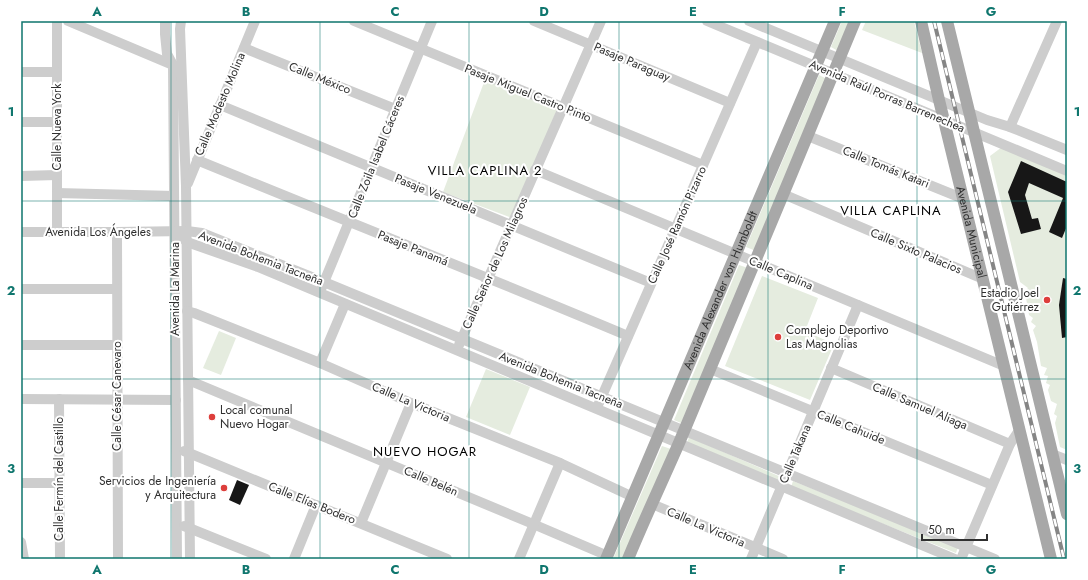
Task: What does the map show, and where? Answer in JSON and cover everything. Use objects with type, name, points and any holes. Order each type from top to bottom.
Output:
[{"type":"main road","name":"Avenida Alexander von Humboldt","points":[[607,558],[835,21]]},
{"type":"main road","name":"Avenida Alexander von Humboldt","points":[[628,559],[710,369],[855,21]]},
{"type":"main road","name":"Avenida Municipal","points":[[921,21],[1051,559]]},
{"type":"main road","points":[[947,21],[1067,514]]},
{"type":"street","name":"Calle Nueva York","points":[[57,21],[57,232]]},
{"type":"street","points":[[68,21],[88,25],[178,67]]},
{"type":"street","name":"Avenida La Marina","points":[[165,21],[167,54],[178,67],[186,186],[190,559]]},
{"type":"street","name":"Avenida La Marina","points":[[177,559],[174,196],[181,21]]},
{"type":"street","name":"Calle Modesto Molina","points":[[186,186],[255,21]]},
{"type":"street","name":"Pasaje Miguel Castro Pinto","points":[[354,21],[703,165]]},
{"type":"street","name":"Calle Zoila Isabel Cáceres","points":[[320,293],[432,21]]},
{"type":"street","name":"Pasaje Paraguay","points":[[534,21],[730,103]]},
{"type":"street","name":"Calle Señor de Los Milagros","points":[[457,350],[601,21]]},
{"type":"street","name":"Avenida Raúl Porras Barrenechea","points":[[707,21],[1067,171]]},
{"type":"street","points":[[1010,127],[1057,21]]},
{"type":"street","name":"Avenida Raúl Porras Barrenechea","points":[[756,22],[840,59],[987,120],[1010,127],[1067,150]]},
{"type":"street","name":"Calle José Ramón Pizarro","points":[[596,409],[757,42]]},
{"type":"street","name":"Calle México","points":[[244,48],[395,109]]},
{"type":"street","points":[[21,72],[57,72]]},
{"type":"street","name":"Pasaje Venezuela","points":[[220,105],[652,283]]},
{"type":"street","points":[[21,122],[57,122]]},
{"type":"street","name":"Calle Tomás Katari","points":[[808,136],[964,199]]},
{"type":"street","name":"Pasaje Panamá","points":[[197,160],[628,336]]},
{"type":"street","name":"Calle Caplina","points":[[535,170],[1004,366]]},
{"type":"street","points":[[21,176],[57,175]]},
{"type":"street","points":[[57,193],[174,196]]},
{"type":"street","name":"Calle Sixto Palacios","points":[[783,194],[983,279]]},
{"type":"street","name":"Avenida Bohemia Tacneña","points":[[175,231],[202,233],[995,559]]},
{"type":"street","name":"Avenida Bohemia Tacneña","points":[[175,231],[187,242],[258,267],[955,559]]},
{"type":"street","name":"Avenida Los Ángeles","points":[[21,232],[175,231]]},
{"type":"street","name":"Calle César Canevaro","points":[[117,232],[118,559]]},
{"type":"street","points":[[21,289],[117,289]]},
{"type":"street","points":[[320,363],[345,304]]},
{"type":"street","name":"Calle Takana","points":[[751,559],[858,305]]},
{"type":"street","name":"Calle La Victoria","points":[[187,311],[320,363],[411,403],[560,463],[633,497]]},
{"type":"street","points":[[21,345],[117,345]]},
{"type":"street","name":"Calle Samuel Aliaga","points":[[831,368],[1010,444]]},
{"type":"street","name":"Calle Cahuide","points":[[710,369],[992,485]]},
{"type":"street","name":"Calle Belén","points":[[188,380],[533,524],[607,558]]},
{"type":"street","points":[[21,399],[176,400]]},
{"type":"street","name":"Calle Fermín del Castillo","points":[[59,399],[60,559]]},
{"type":"street","points":[[361,523],[411,403]]},
{"type":"street","points":[[961,559],[1010,444],[1020,429]]},
{"type":"street","name":"Calle Elías Bodero","points":[[176,448],[361,523],[445,559]]},
{"type":"street","points":[[1052,454],[1067,460]]},
{"type":"street","points":[[518,559],[560,463]]},
{"type":"street","points":[[21,483],[59,483]]},
{"type":"street","name":"Calle La Victoria","points":[[652,504],[783,559]]},
{"type":"street","points":[[294,559],[316,505]]},
{"type":"street","points":[[177,523],[266,559]]},
{"type":"street","points":[[21,542],[24,559]]},
{"type":"shaded area","points":[[842,21],[850,21],[838,51],[831,47]]},
{"type":"shaded area","points":[[866,21],[914,21],[922,53],[862,30]]},
{"type":"shaded area","points":[[819,75],[827,79],[756,251],[746,247]]},
{"type":"shaded area","points":[[486,77],[558,107],[512,218],[443,192]]},
{"type":"shaded area","name":"Estadio Joel Gutiérrez","points":[[1002,147],[1067,174],[1067,450],[1060,447],[1055,423],[1057,416],[1054,414],[1057,404],[1051,401],[1048,390],[1050,385],[1046,383],[1048,376],[1044,375],[1047,368],[1041,366],[1037,342],[1033,330],[1036,326],[1031,322],[1033,318],[1029,315],[1025,292],[1028,288],[1020,282],[990,156]]},
{"type":"shaded area","points":[[739,265],[748,268],[681,423],[674,420]]},
{"type":"shaded area","name":"Complejo Deportivo Las Magnolias","points":[[762,276],[818,298],[805,331],[834,344],[810,400],[725,366]]},
{"type":"shaded area","points":[[219,331],[236,338],[221,375],[203,368]]},
{"type":"shaded area","points":[[486,369],[530,387],[510,435],[466,417]]},
{"type":"shaded area","points":[[689,437],[781,477],[779,482],[687,443]]},
{"type":"shaded area","points":[[662,446],[671,449],[623,559],[613,559]]},
{"type":"shaded area","points":[[793,481],[958,547],[956,553],[791,487]]},
{"type":"building","points":[[1021,161],[1067,182],[1067,226],[1062,238],[1049,232],[1063,198],[1029,183],[1025,195],[1032,219],[1038,218],[1041,229],[1021,234],[1008,192]]},
{"type":"building","points":[[1063,278],[1067,279],[1067,337],[1062,338],[1059,305]]},
{"type":"building","points":[[237,480],[249,485],[240,505],[229,500]]},
{"type":"railway","points":[[934,21],[1064,559]]},
{"type":"place","name":"Estadio Joel Gutiérrez","points":[[1047,300]]},
{"type":"place","name":"Complejo Deportivo Las Magnolias","points":[[778,337]]},
{"type":"place","name":"Local comunal Nuevo Hogar","points":[[212,417]]},
{"type":"place","name":"Servicios de Ingeniería y Arquitectura","points":[[224,488]]},
{"type":"district","name":"VILLA CAPLINA 2","points":[[485,170]]},
{"type":"district","name":"VILLA CAPLINA","points":[[891,210]]},
{"type":"district","name":"NUEVO HOGAR","points":[[425,451]]}]
